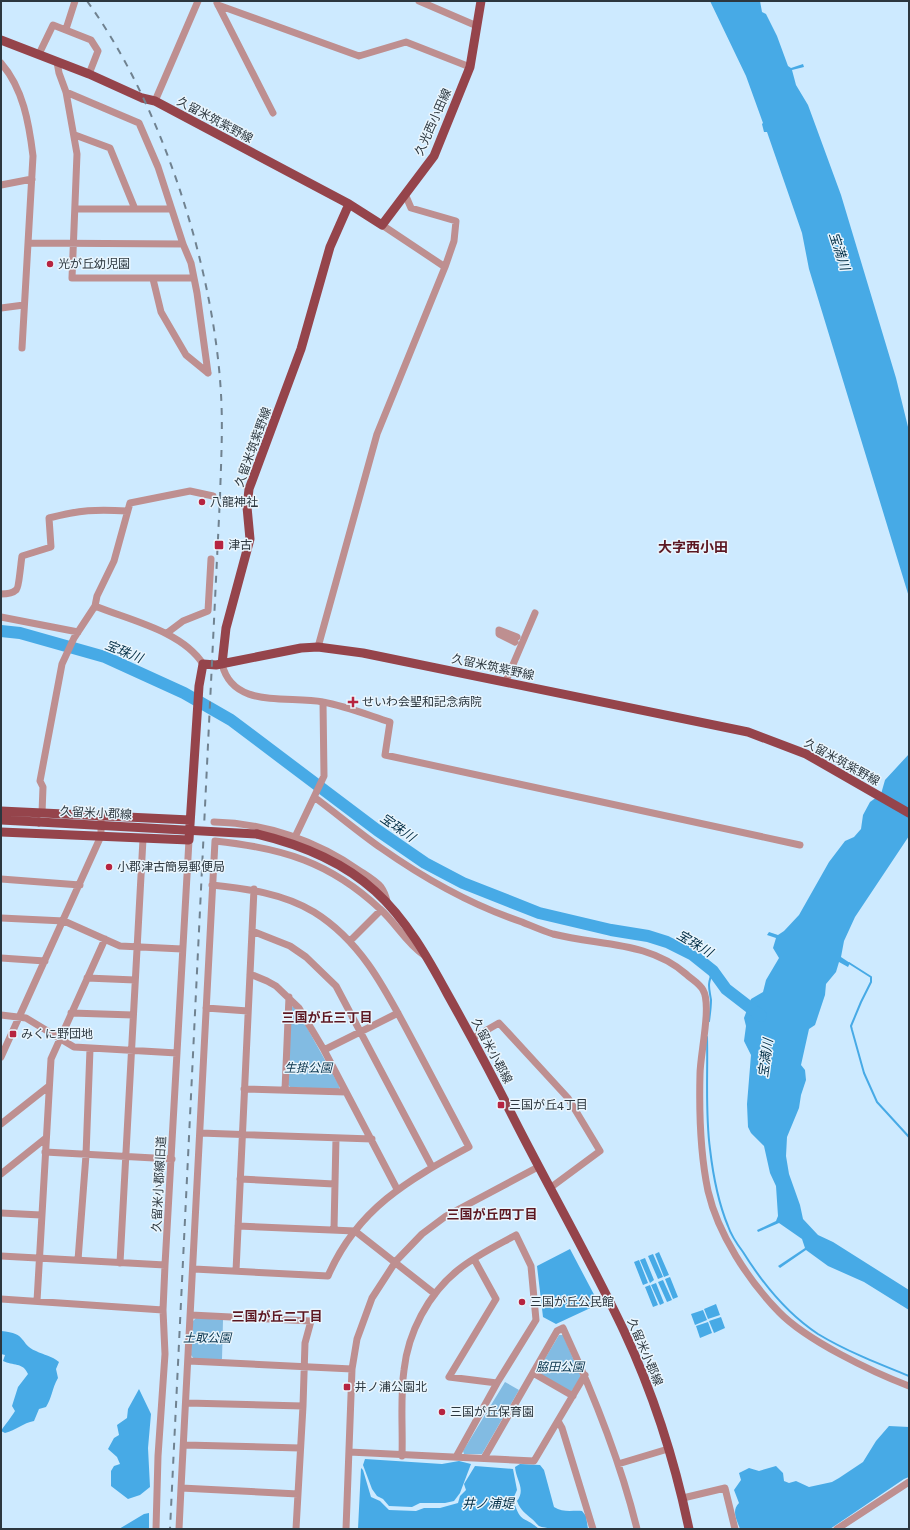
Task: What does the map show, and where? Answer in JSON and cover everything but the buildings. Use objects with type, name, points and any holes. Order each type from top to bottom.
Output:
[{"type":"main road","name":"久光西小田線","points":[[382,225],[434,156],[470,67],[481,1]]},
{"type":"main road","name":"久留米筑紫野線","points":[[1,40],[89,74],[142,98],[155,101],[349,204],[330,247],[301,349],[249,489],[248,507],[250,539],[226,628],[222,664],[301,648],[318,647],[363,653],[506,681],[748,732],[806,754],[909,814]]},
{"type":"main road","points":[[349,204],[382,225]]},
{"type":"main road","points":[[1,832],[189,840],[199,686],[203,664],[222,664]]},
{"type":"main road","points":[[1,811],[40,818],[101,816],[190,820]]},
{"type":"main road","name":"久留米小郡線","points":[[1,820],[40,818],[257,834],[298,846],[336,864],[375,891],[385,908],[427,957],[473,1038],[624,1332],[652,1398],[683,1498],[689,1529]]},
{"type":"street","points":[[66,29],[75,1]]},
{"type":"street","points":[[155,101],[198,1]]},
{"type":"street","points":[[419,1],[477,26]]},
{"type":"street","points":[[217,3],[359,56],[406,42],[470,67]]},
{"type":"street","points":[[217,3],[273,113]]},
{"type":"street","points":[[39,54],[53,25],[66,29],[90,40],[98,51],[89,74]]},
{"type":"street","points":[[1,62],[17,88],[24,106],[30,130],[33,156],[22,348]]},
{"type":"street","points":[[57,62],[59,73],[66,92],[75,135],[77,154],[72,278],[194,278]]},
{"type":"street","points":[[66,92],[139,123],[158,166],[171,209],[191,263],[208,373],[186,355],[161,312],[153,279]]},
{"type":"street","points":[[75,135],[110,148],[135,209]]},
{"type":"street","points":[[1,185],[32,179]]},
{"type":"street","points":[[318,647],[377,434],[445,267],[454,241],[456,221],[411,208],[405,194]]},
{"type":"street","points":[[75,209],[171,209]]},
{"type":"street","points":[[382,225],[445,267]]},
{"type":"street","points":[[28,243],[183,244]]},
{"type":"street","points":[[1,308],[24,304]]},
{"type":"street","points":[[40,818],[43,788],[40,781],[62,664],[76,635],[95,606],[99,590],[114,561],[130,503],[190,491],[213,496]]},
{"type":"street","points":[[1,594],[12,592],[19,586],[22,556],[51,547],[49,518],[96,509],[127,511]]},
{"type":"street","points":[[167,633],[183,621],[208,611],[211,559]]},
{"type":"street","points":[[95,606],[167,633],[185,645],[203,664]]},
{"type":"street","points":[[506,681],[519,641],[535,613]]},
{"type":"street","points":[[1,617],[76,635]]},
{"type":"street","points":[[222,664],[225,675],[233,684],[254,696],[265,699],[306,699],[323,702],[390,722],[385,755],[800,845]]},
{"type":"street","points":[[294,837],[322,780],[323,702]]},
{"type":"street","points":[[315,795],[382,848],[458,896],[497,914],[551,933],[653,952],[674,963],[700,986],[705,992],[706,1017],[700,1064],[699,1107],[704,1162],[708,1191],[714,1211],[728,1242],[749,1275],[779,1312],[804,1332],[844,1356],[909,1386]]},
{"type":"street","points":[[1,1057],[64,921],[101,836],[101,816]]},
{"type":"street","points":[[214,822],[234,822],[266,828],[294,837],[340,857],[382,887],[385,908]]},
{"type":"street","points":[[120,1263],[143,838]]},
{"type":"street","name":"久留米小郡線旧道","points":[[156,1529],[158,1456],[165,1354],[163,1310],[189,840]]},
{"type":"street","points":[[179,1529],[185,1445],[215,841],[276,850],[304,859],[323,868],[385,908]]},
{"type":"street","points":[[1,879],[80,885]]},
{"type":"street","points":[[194,1269],[328,1276],[335,1260],[366,1218],[397,1189],[432,1167],[469,1147],[377,975],[350,941],[313,912],[291,901],[254,889],[212,885]]},
{"type":"street","points":[[236,1272],[241,1135],[254,889]]},
{"type":"street","points":[[350,941],[385,908]]},
{"type":"street","points":[[1,918],[64,921],[120,946],[182,949]]},
{"type":"street","points":[[252,931],[290,946],[306,957],[336,986],[432,1167]]},
{"type":"street","points":[[37,1301],[51,1059],[105,939]]},
{"type":"street","points":[[1,958],[45,961]]},
{"type":"street","points":[[250,974],[267,980],[289,997],[299,1008],[324,1050],[397,1189]]},
{"type":"street","points":[[87,978],[135,980]]},
{"type":"street","points":[[285,1090],[289,997]]},
{"type":"street","points":[[206,1008],[248,1011]]},
{"type":"street","points":[[324,1050],[398,1012]]},
{"type":"street","points":[[71,1013],[134,1015]]},
{"type":"street","points":[[1,1015],[21,1016],[74,1048],[177,1053]]},
{"type":"street","points":[[473,1038],[499,1023],[568,1098],[600,1151],[550,1188]]},
{"type":"street","points":[[78,1260],[86,1154],[90,1049]]},
{"type":"street","points":[[1,1124],[49,1086]]},
{"type":"street","points":[[244,1089],[346,1092]]},
{"type":"street","points":[[200,1133],[372,1139]]},
{"type":"street","points":[[1,1174],[46,1138]]},
{"type":"street","points":[[334,1229],[336,1138]]},
{"type":"street","points":[[45,1152],[172,1159]]},
{"type":"street","points":[[346,1529],[352,1369],[357,1339],[372,1298],[396,1261],[422,1234],[446,1216],[538,1167]]},
{"type":"street","points":[[240,1179],[334,1184]]},
{"type":"street","points":[[1,1213],[41,1215]]},
{"type":"street","points":[[238,1226],[356,1231],[396,1261],[435,1294]]},
{"type":"street","points":[[402,1456],[404,1370],[410,1340],[418,1322],[435,1294],[458,1270],[516,1235],[530,1266],[533,1277],[536,1320],[456,1457]]},
{"type":"street","points":[[1,1256],[166,1265]]},
{"type":"street","points":[[474,1259],[496,1299],[449,1377],[498,1384]]},
{"type":"street","points":[[1,1299],[163,1310]]},
{"type":"street","points":[[191,1315],[311,1321],[305,1343],[296,1529]]},
{"type":"street","points":[[484,1458],[557,1331],[563,1328],[584,1375],[618,1464],[636,1529]]},
{"type":"street","points":[[189,1360],[304,1365],[352,1369]]},
{"type":"street","points":[[534,1373],[573,1396]]},
{"type":"street","points":[[349,1452],[402,1456],[534,1461],[584,1375]]},
{"type":"street","points":[[187,1403],[303,1406]]},
{"type":"street","points":[[558,1421],[564,1434],[593,1529]]},
{"type":"street","points":[[185,1445],[300,1448]]},
{"type":"street","points":[[618,1464],[668,1449]]},
{"type":"street","points":[[837,1529],[909,1482]]},
{"type":"street","points":[[181,1487],[298,1492]]},
{"type":"street","points":[[683,1498],[725,1488],[735,1529]]},
{"type":"green space","name":"生掛公園","points":[[295,1006],[340,1087],[338,1090],[290,1087],[288,1085],[291,1007]]},
{"type":"green space","name":"土取公園","points":[[196,1318],[223,1320],[222,1359],[194,1359],[191,1355],[193,1321]]},
{"type":"green space","name":"脇田公園","points":[[559,1335],[563,1335],[581,1377],[571,1392],[537,1372]]},
{"type":"green space","points":[[505,1382],[519,1390],[482,1454],[464,1454],[463,1451]]},
{"type":"shaded area","points":[[710,1],[760,1],[762,12],[766,14],[777,36],[788,66],[791,68],[803,64],[804,67],[792,70],[796,85],[808,105],[841,195],[896,378],[909,431],[909,597],[809,269],[802,233],[767,132],[764,132],[763,123],[746,76]]},
{"type":"shaded area","points":[[909,754],[909,836],[855,917],[844,941],[841,957],[850,963],[848,967],[839,962],[836,972],[826,984],[825,995],[815,1025],[809,1029],[801,1065],[805,1070],[806,1080],[801,1095],[799,1108],[787,1137],[786,1156],[789,1174],[800,1205],[803,1219],[818,1235],[833,1242],[909,1290],[909,1310],[864,1282],[828,1266],[806,1250],[780,1268],[778,1266],[805,1248],[802,1239],[779,1223],[758,1232],[757,1230],[776,1221],[778,1216],[776,1186],[770,1173],[764,1146],[751,1133],[748,1127],[747,1104],[751,1055],[744,1041],[746,1026],[744,1018],[751,999],[763,992],[766,980],[779,958],[773,948],[776,938],[767,935],[769,932],[778,935],[784,931],[799,915],[829,862],[845,841],[854,837],[861,829],[863,815],[870,802],[881,794],[885,780]]},
{"type":"shaded area","points":[[570,1249],[599,1304],[556,1324],[543,1317],[537,1266]]},
{"type":"shaded area","points":[[659,1252],[669,1275],[664,1277],[655,1254]]},
{"type":"shaded area","points":[[653,1254],[663,1277],[658,1279],[648,1256]]},
{"type":"shaded area","points":[[645,1258],[654,1280],[650,1283],[640,1260]]},
{"type":"shaded area","points":[[639,1260],[648,1283],[643,1285],[634,1262]]},
{"type":"shaded area","points":[[670,1277],[678,1297],[673,1299],[665,1279]]},
{"type":"shaded area","points":[[663,1280],[672,1300],[667,1302],[658,1282]]},
{"type":"shaded area","points":[[656,1283],[664,1303],[660,1305],[651,1285]]},
{"type":"shaded area","points":[[650,1285],[658,1305],[653,1307],[645,1287]]},
{"type":"shaded area","points":[[716,1304],[720,1315],[708,1319],[704,1309]]},
{"type":"shaded area","points":[[703,1310],[707,1320],[695,1325],[691,1314]]},
{"type":"shaded area","points":[[721,1317],[725,1328],[714,1333],[709,1321]]},
{"type":"shaded area","points":[[708,1322],[712,1333],[700,1338],[696,1326]]},
{"type":"shaded area","points":[[1,1331],[10,1332],[19,1336],[31,1348],[54,1358],[59,1362],[56,1369],[58,1378],[46,1407],[39,1409],[34,1421],[26,1423],[5,1433],[1,1431],[15,1411],[12,1406],[18,1387],[28,1374],[21,1366],[3,1361],[5,1355],[1,1354]]},
{"type":"shaded area","points":[[139,1389],[151,1414],[148,1448],[150,1487],[140,1495],[128,1499],[111,1486],[111,1471],[114,1466],[120,1464],[117,1457],[108,1449],[114,1438],[119,1435],[117,1425],[127,1418],[128,1409]]},
{"type":"shaded area","points":[[889,1426],[909,1427],[909,1477],[830,1529],[740,1529],[735,1512],[735,1509],[739,1503],[734,1490],[741,1480],[739,1473],[749,1468],[759,1471],[776,1466],[783,1473],[784,1481],[789,1483],[796,1481],[809,1487],[832,1482],[863,1462],[876,1441]]},
{"type":"shaded area","points":[[365,1459],[442,1464],[459,1461],[471,1464],[460,1493],[454,1501],[445,1503],[420,1503],[412,1507],[389,1506],[383,1499],[377,1496],[372,1489],[363,1465]]},
{"type":"shaded area","points":[[520,1464],[540,1465],[544,1470],[554,1507],[564,1511],[582,1511],[586,1516],[588,1529],[562,1529],[539,1526],[525,1513],[517,1501],[520,1497],[521,1488],[515,1467]]},
{"type":"shaded area","name":"井ノ浦堤","points":[[475,1466],[513,1469],[517,1490],[513,1499],[518,1513],[539,1529],[358,1529],[361,1468],[363,1470],[371,1497],[380,1501],[389,1510],[416,1511],[424,1508],[440,1508],[458,1503],[460,1496],[466,1490],[464,1484]]},
{"type":"shaded area","points":[[149,1513],[149,1529],[119,1529],[144,1514]]},
{"type":"waterway","name":"宝珠川","points":[[1,631],[20,633],[105,657],[184,693],[231,720],[377,830],[425,863],[463,883],[539,913],[611,930],[648,936],[667,942],[693,955],[713,971],[726,989],[761,1016]]},
{"type":"waterway","points":[[849,963],[871,977],[871,982],[851,1026],[864,1073],[877,1102],[909,1137]]},
{"type":"waterway","points":[[709,1021],[711,1008],[709,983],[713,971]]},
{"type":"waterway","points":[[707,1037],[708,1135],[711,1159],[721,1208],[734,1239],[776,1297],[806,1326],[840,1346],[909,1376]]},
{"type":"railway","points":[[87,1],[114,42],[139,88],[161,137],[180,189],[208,294],[216,345],[221,394],[222,433],[220,497],[170,1529]]},
{"type":"place","name":"光が丘幼児園","points":[[50,264]]},
{"type":"place","name":"八龍神社","points":[[202,502]]},
{"type":"place","name":"津古","points":[[219,545]]},
{"type":"place","name":"せいわ会聖和記念病院","points":[[353,702]]},
{"type":"place","name":"小郡津古簡易郵便局","points":[[109,867]]},
{"type":"place","name":"みくに野団地","points":[[13,1034]]},
{"type":"place","name":"三国が丘4丁目","points":[[501,1105]]},
{"type":"place","name":"三国が丘公民館","points":[[522,1302]]},
{"type":"place","name":"井ノ浦公園北","points":[[347,1387]]},
{"type":"place","name":"三国が丘保育園","points":[[442,1412]]},
{"type":"district","name":"大字西小田","points":[[693,547]]},
{"type":"district","name":"三国が丘三丁目","points":[[327,1017]]},
{"type":"district","name":"三国が丘四丁目","points":[[492,1214]]},
{"type":"district","name":"三国が丘二丁目","points":[[277,1316]]},
{"type":"water label","name":"宝満川","points":[[840,251]]},
{"type":"water label","name":"宝満川","points":[[765,1058]]}]
